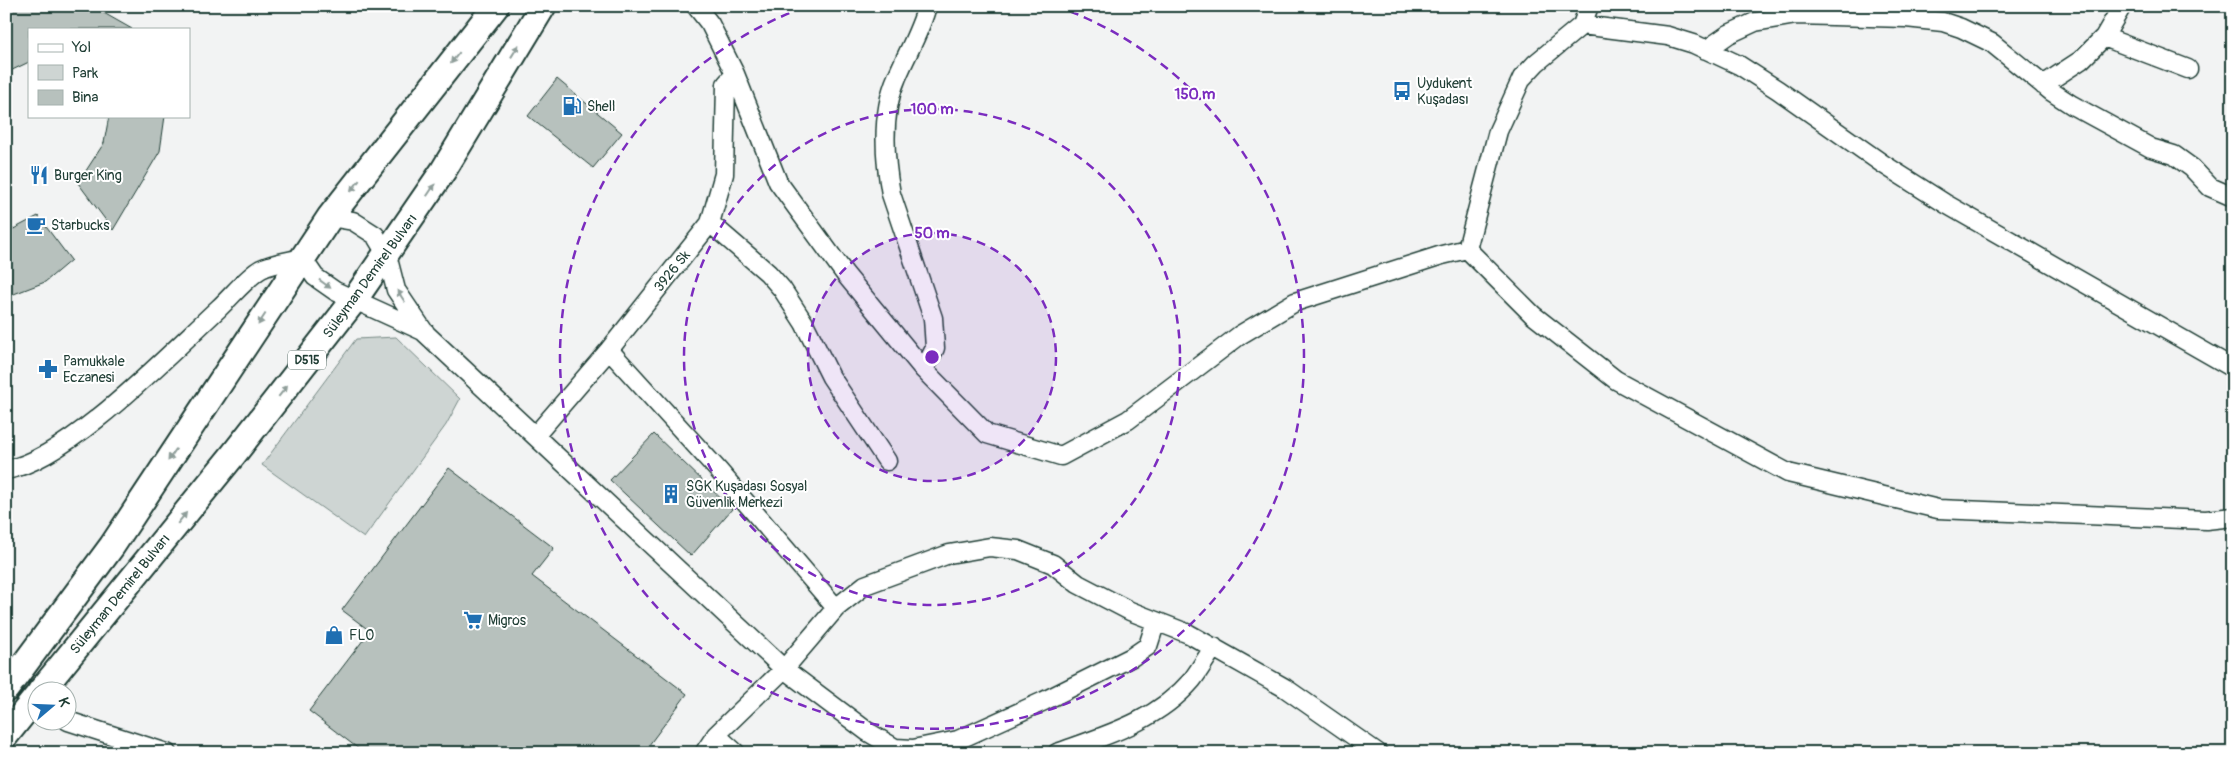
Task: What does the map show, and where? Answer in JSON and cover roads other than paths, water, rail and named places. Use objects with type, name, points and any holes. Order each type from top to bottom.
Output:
[{"type":"highway","points":[[6,689],[112,546],[330,217],[496,6]]},
{"type":"highway","name":"Süleyman Demirel Bulvarı","points":[[51,682],[233,455],[387,256],[443,171],[543,6]]},
{"type":"highway","name":"Süleyman Demirel Bulvarı","points":[[6,735],[28,710]]},
{"type":"street","points":[[696,6],[710,24],[735,74],[778,182],[845,274],[924,370],[987,434],[1061,456],[1128,420],[1240,334],[1295,302],[1442,255],[1467,249]]},
{"type":"street","points":[[924,370],[934,348],[933,318],[891,194],[886,155],[886,135],[887,115],[897,77],[909,54],[927,6]]},
{"type":"street","points":[[1467,249],[1498,130],[1522,78],[1536,63],[1582,25],[1589,6]]},
{"type":"street","points":[[2043,85],[2080,60],[2104,37],[2122,6]]},
{"type":"street","points":[[1706,50],[1729,34],[1755,22],[1796,15],[1925,19],[1961,28],[1992,43],[2043,85],[2092,116],[2151,148],[2174,155],[2192,168],[2210,187],[2233,197]]},
{"type":"street","points":[[1582,25],[1668,36],[1706,50],[1759,77],[1883,164],[1946,204],[2233,368]]},
{"type":"street","points":[[2104,37],[2188,69]]},
{"type":"street","name":"3926 Sk","points":[[535,436],[609,350],[710,223],[724,174],[726,84],[735,74]]},
{"type":"street","points":[[330,217],[353,221],[374,235],[387,256],[396,290],[425,333],[784,669],[868,732],[897,751],[958,740],[1132,657],[1148,646],[1156,621]]},
{"type":"street","points":[[710,223],[768,273],[782,289],[804,323],[831,377],[887,461]]},
{"type":"street","points":[[1467,249],[1533,315],[1616,380],[1788,474],[1938,509],[2206,520],[2233,517]]},
{"type":"street","points":[[6,470],[20,468],[53,450],[78,433],[148,373],[261,269],[302,258],[316,277],[335,292],[355,299],[425,333]]},
{"type":"street","points":[[609,350],[719,471],[836,608]]},
{"type":"street","points":[[704,753],[716,735],[784,669],[836,608],[865,585],[948,554],[990,547],[1018,550],[1052,564],[1078,584],[1130,611],[1189,634],[1285,688],[1378,753]]},
{"type":"street","points":[[1058,753],[1134,724],[1161,708],[1193,679],[1214,648]]},
{"type":"street","points":[[78,724],[167,753]]},
{"type":"street","points":[[716,735],[736,753]]},
{"type":"place","name":"Uydukent Kuşadası","points":[[1402,91]]},
{"type":"place","name":"Shell","points":[[572,106]]},
{"type":"place","name":"Burger King","points":[[39,175]]},
{"type":"place","name":"Starbucks","points":[[36,225]]},
{"type":"place","name":"Pamukkale Eczanesi","points":[[48,369]]},
{"type":"place","name":"SGK Kuşadası Sosyal Güvenlik Merkezi","points":[[671,494]]},
{"type":"place","name":"Migros","points":[[473,620]]},
{"type":"place","name":"FLO","points":[[334,635]]}]
